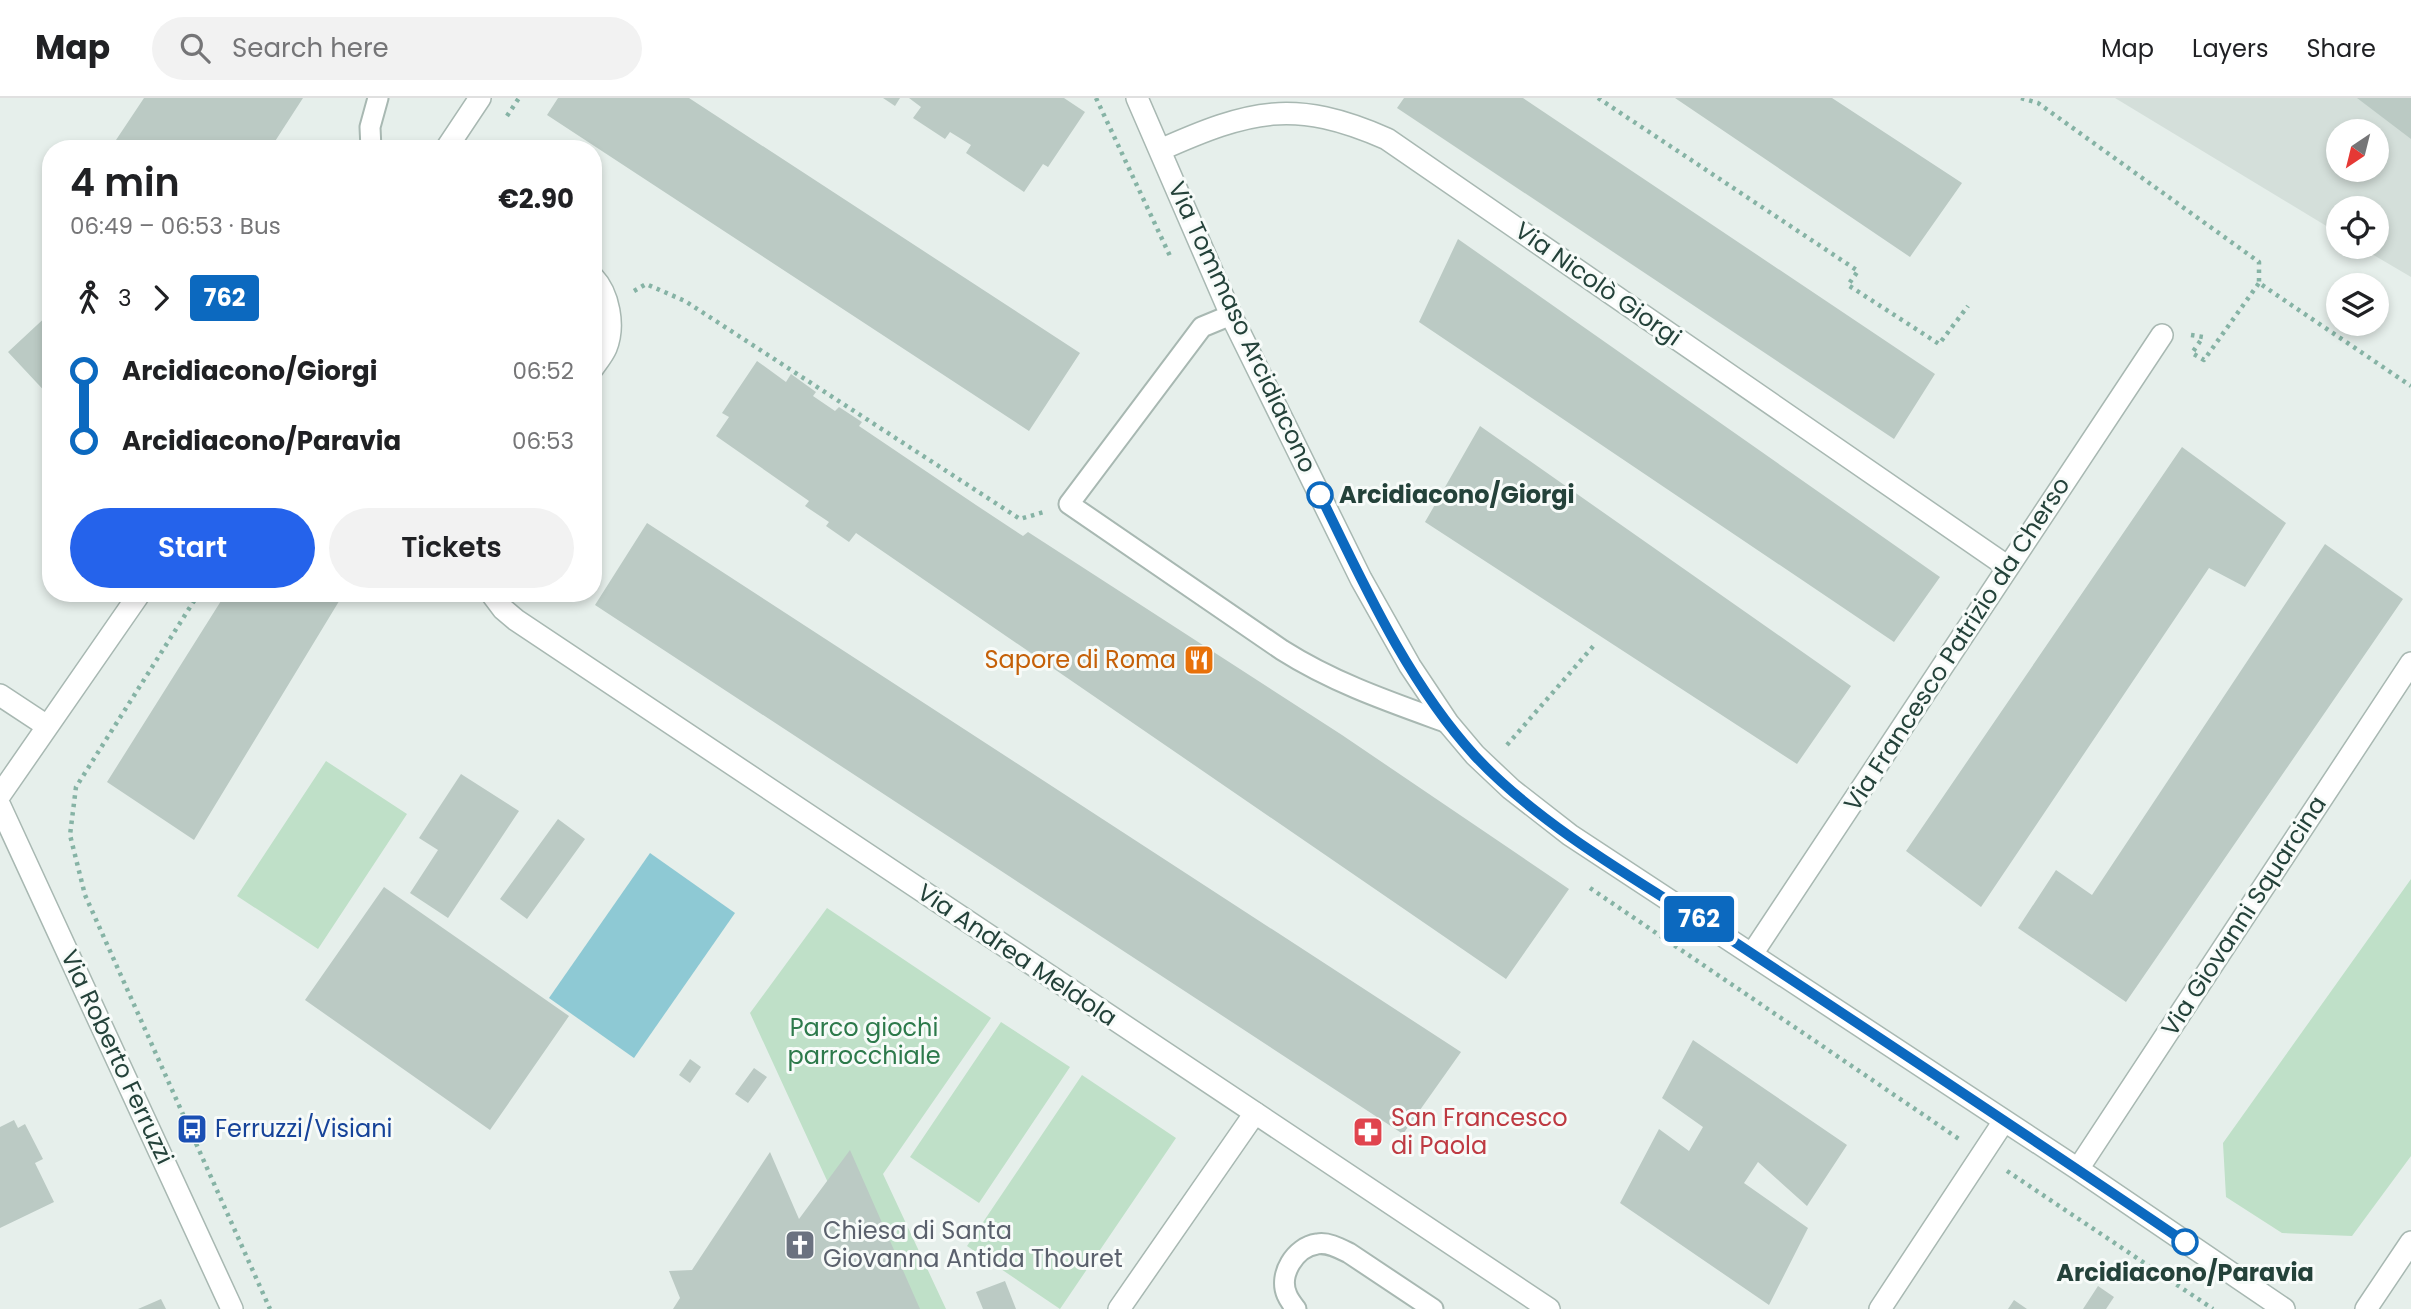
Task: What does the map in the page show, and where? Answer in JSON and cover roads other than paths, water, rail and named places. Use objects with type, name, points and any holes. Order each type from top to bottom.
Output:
[{"type":"street","points":[[452,140],[480,98]]},
{"type":"street","name":"Via Tommaso Arcidiacono","points":[[1138,98],[1231,315],[1361,579],[1410,666],[1448,723],[1487,768],[1527,803],[1570,835],[2078,1169],[2284,1309]]},
{"type":"street","name":"Via Nicolò Giorgi","points":[[1160,150],[1234,117],[1271,107],[1297,106],[1318,109],[1364,126],[1387,139],[2008,567]]},
{"type":"street","points":[[602,292],[607,305],[608,340],[602,355]]},
{"type":"street","name":"Via Francesco Patrizio da Cherso","points":[[1752,954],[2162,335]]},
{"type":"street","points":[[0,794],[134,602]]},
{"type":"street","name":"Via Andrea Meldola","points":[[498,602],[516,620],[1549,1309]]},
{"type":"street","name":"Via Giovanni Squarcina","points":[[2078,1169],[2411,663]]},
{"type":"street","points":[[0,695],[47,726]]},
{"type":"street","name":"Via Roberto Ferruzzi","points":[[0,806],[232,1309]]},
{"type":"street","points":[[1119,1309],[1255,1113]]},
{"type":"street","points":[[1880,1309],[2004,1121]]},
{"type":"street","points":[[2366,1309],[2411,1242]]},
{"type":"lane","points":[[371,140],[370,127],[378,98]]},
{"type":"lane","points":[[1231,315],[1202,327],[1069,504],[1315,671],[1367,694],[1448,723]]},
{"type":"lane","points":[[1296,1309],[1286,1293],[1286,1272],[1299,1252],[1317,1244],[1338,1247],[1349,1253],[1433,1309]]},
{"type":"water","points":[[650,853],[735,913],[634,1058],[549,998]]},
{"type":"place","name":"Arcidiacono/Giorgi","points":[[1320,495]]},
{"type":"place","name":"Sapore di Roma","points":[[1199,660]]},
{"type":"place","name":"Ferruzzi/Visiani","points":[[192,1129]]},
{"type":"place","name":"San Francesco di Paola","points":[[1368,1132]]},
{"type":"place","name":"Arcidiacono/Paravia","points":[[2185,1242]]},
{"type":"place","name":"Chiesa di Santa Giovanna Antida Thouret","points":[[800,1245]]},
{"type":"park label","name":"Parco giochi parrocchiale","points":[[864,1042]]}]
